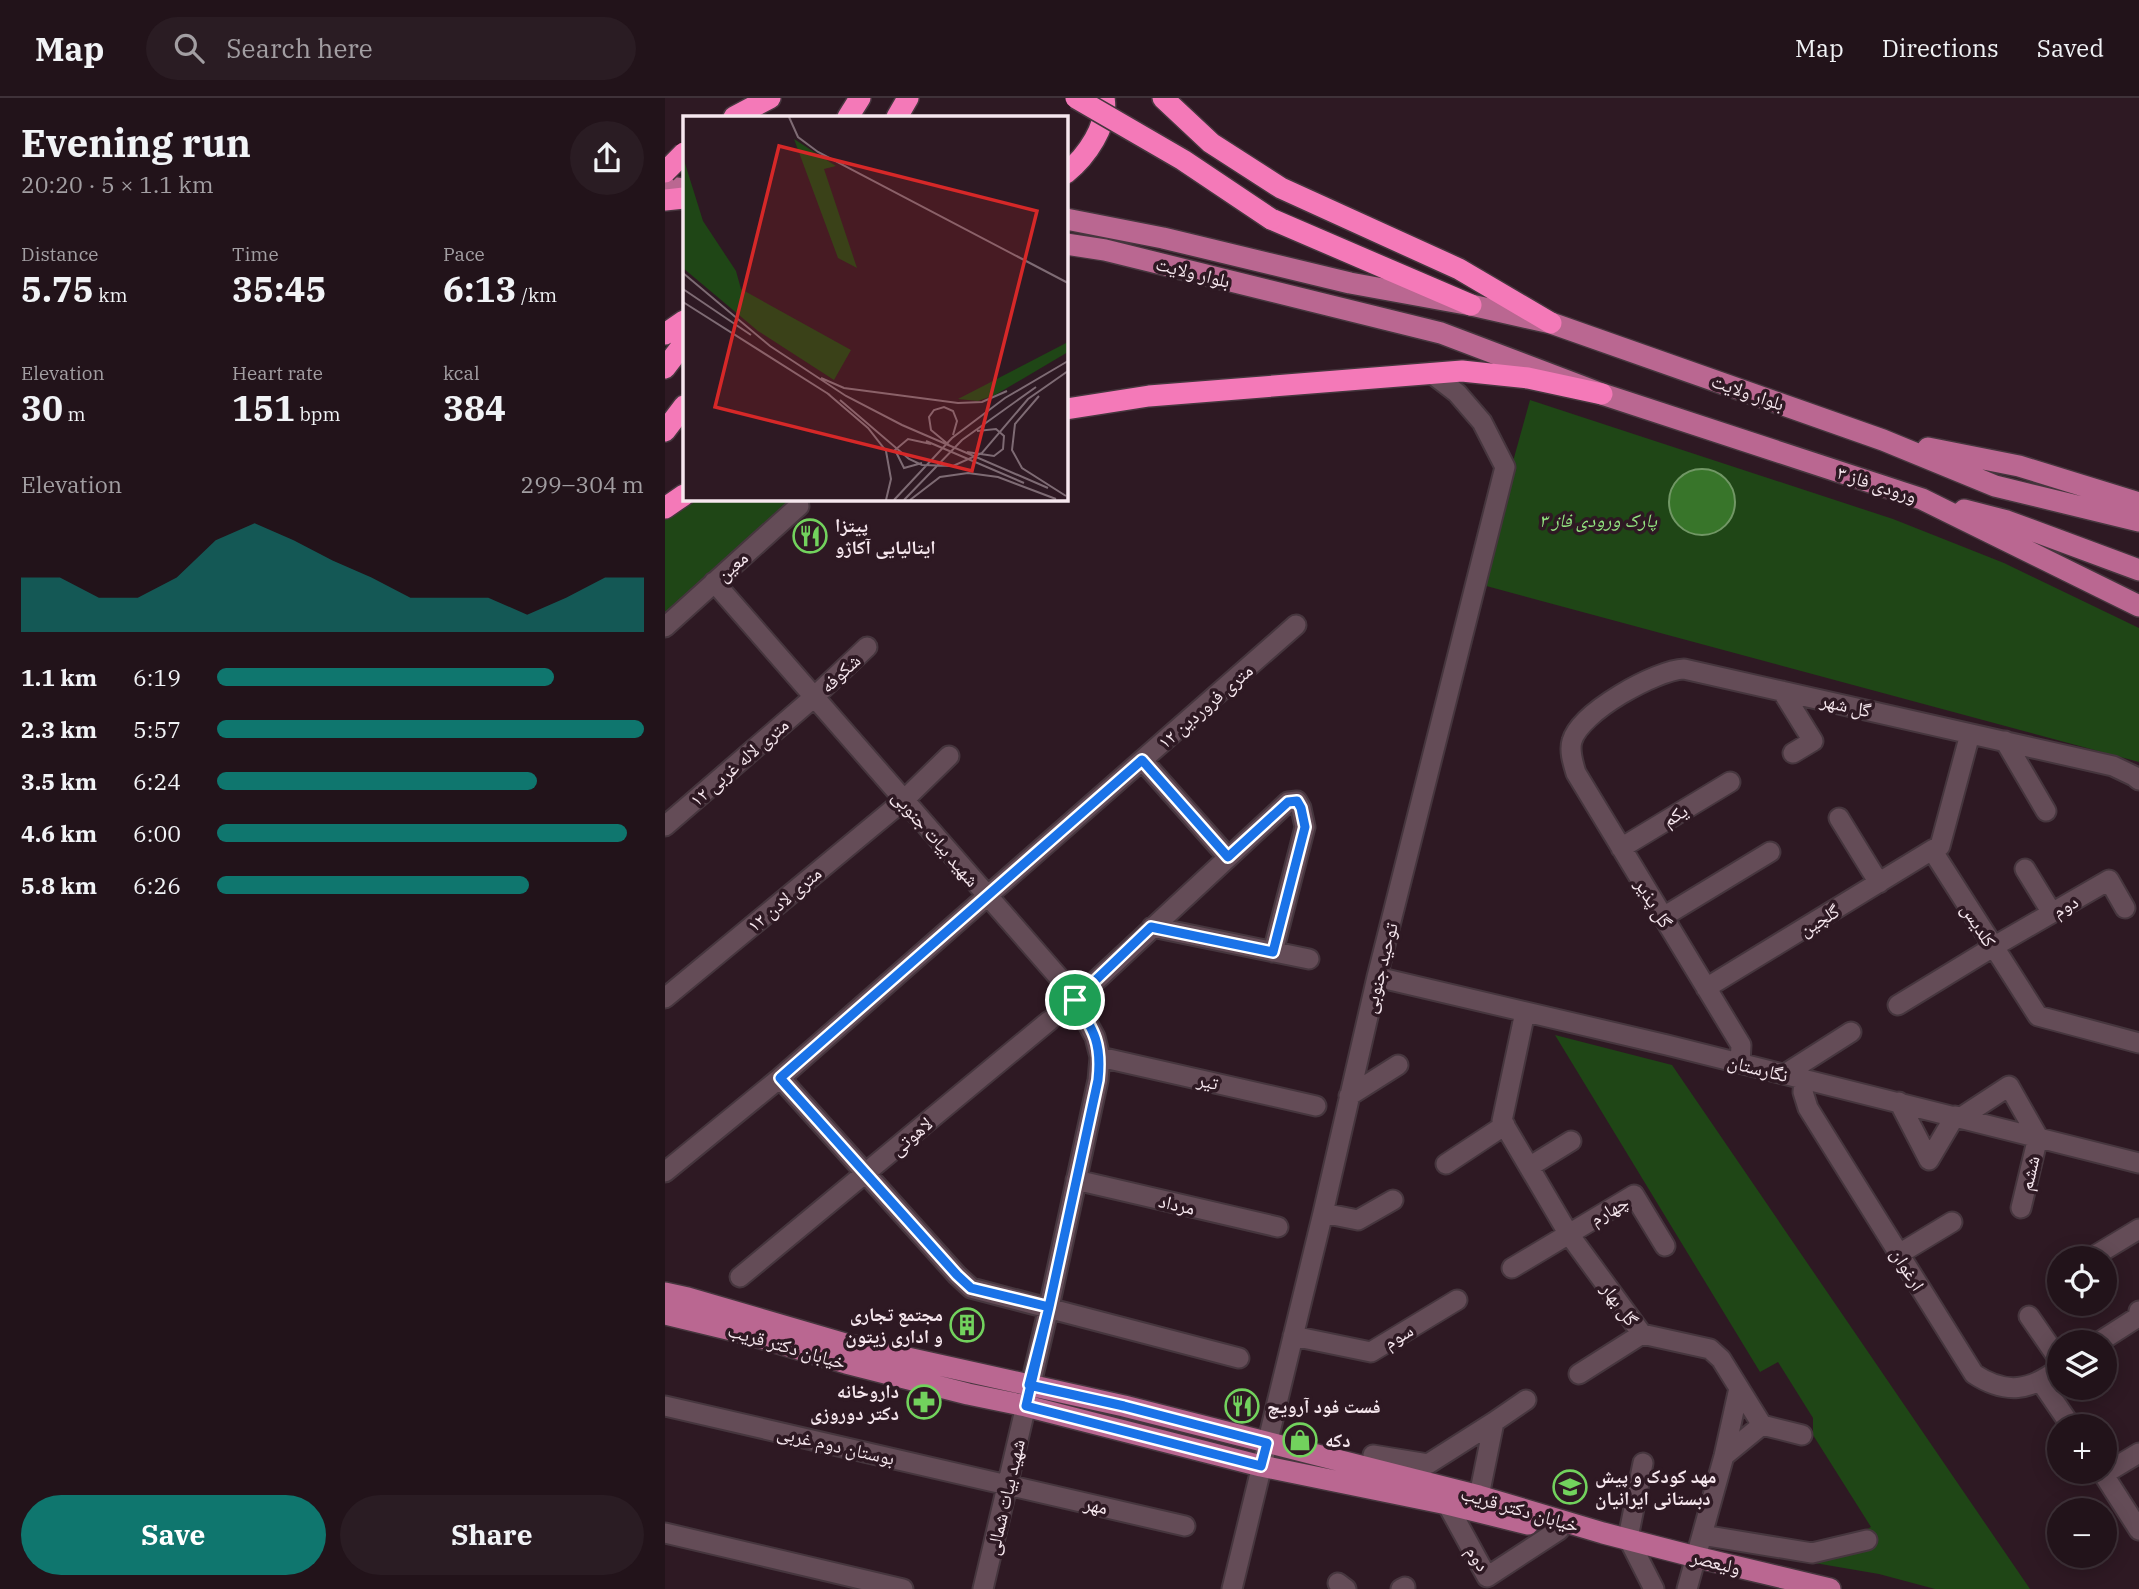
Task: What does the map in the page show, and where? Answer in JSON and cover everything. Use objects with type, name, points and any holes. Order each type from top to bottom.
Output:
[{"type":"highway","points":[[736,116],[770,98]]},
{"type":"highway","points":[[1076,98],[1183,160],[1271,219],[1471,305]]},
{"type":"highway","points":[[1067,172],[1082,160],[1097,133],[1106,109],[1104,98]]},
{"type":"highway","points":[[1163,98],[1211,143],[1281,188],[1459,269],[1551,323]]},
{"type":"highway","points":[[665,172],[683,155]]},
{"type":"highway","points":[[665,200],[683,198]]},
{"type":"highway","points":[[665,334],[683,322]]},
{"type":"highway","points":[[665,368],[683,344]]},
{"type":"highway","points":[[1067,409],[1150,396],[1462,371],[1515,377],[1602,394]]},
{"type":"highway","points":[[665,431],[683,407]]},
{"type":"highway","points":[[665,508],[683,496]]},
{"type":"main road","points":[[665,151],[683,154]]},
{"type":"main road","points":[[665,186],[683,189]]},
{"type":"main road","name":"بلوار ولایت","points":[[1067,219],[1163,238],[1350,283],[1551,323],[1883,440],[1995,486],[2139,521]]},
{"type":"main road","name":"بلوار ولایت","points":[[1067,244],[1105,250],[1441,333],[1602,394]]},
{"type":"main road","name":"ورودی فاز ۳","points":[[1602,394],[1922,499],[2139,606]]},
{"type":"main road","points":[[1883,440],[2018,466],[2139,503]]},
{"type":"main road","points":[[1922,499],[2007,521],[2139,570]]},
{"type":"main road","name":"خیابان دکتر قریب","points":[[665,1293],[688,1297],[849,1345],[1005,1378],[1028,1396],[1261,1466],[1559,1530],[1603,1533]]},
{"type":"main road","name":"خیابان دکتر قریب","points":[[665,1314],[968,1395],[1028,1396],[1124,1406],[1479,1496],[1603,1533]]},
{"type":"main road","name":"ولیعصر","points":[[1603,1533],[1830,1589]]},
{"type":"street","name":"توحید جنوبی","points":[[1232,1589],[1377,977],[1505,467],[1482,422],[1457,393],[1431,373]]},
{"type":"street","name":"معین","points":[[665,627],[799,506]]},
{"type":"street","name":"شهید بیات جنوبی","points":[[714,582],[1069,989],[1095,1037],[1100,1057],[1098,1080],[1028,1396]]},
{"type":"street","name":"۱۲ متری فروردین","points":[[665,1172],[780,1078],[1296,625]]},
{"type":"street","name":"شکوفه","points":[[813,698],[867,647]]},
{"type":"street","name":"گل شهر","points":[[1572,741],[1578,728],[1596,711],[1648,680],[1676,669],[1684,669],[2113,766],[2139,780]]},
{"type":"street","points":[[1782,691],[1813,741],[1793,753]]},
{"type":"street","name":"۱۲ متری لاله غربی","points":[[665,826],[813,698]]},
{"type":"street","points":[[1932,850],[1940,846],[1970,734]]},
{"type":"street","name":"گل پذیر","points":[[1572,741],[1572,760],[1576,773],[1741,1045],[1739,1063]]},
{"type":"street","points":[[2005,741],[2046,811]]},
{"type":"street","name":"۱۲ متری لادن","points":[[665,998],[903,801],[949,756]]},
{"type":"street","points":[[1142,760],[1228,857]]},
{"type":"street","name":"یکم","points":[[1621,848],[1730,782]]},
{"type":"street","points":[[1075,1000],[1288,802],[1297,801],[1305,827],[1273,952]]},
{"type":"street","points":[[1839,818],[1879,883]]},
{"type":"street","name":"گلچین","points":[[1706,988],[1932,850]]},
{"type":"street","name":"کلدیس","points":[[1932,850],[2038,1016],[2139,1043]]},
{"type":"street","points":[[1663,917],[1770,852]]},
{"type":"street","points":[[2025,869],[2052,914]]},
{"type":"street","name":"دوم","points":[[1993,947],[2109,880],[2125,908]]},
{"type":"street","points":[[1151,927],[1309,959]]},
{"type":"street","points":[[1898,1005],[1993,947]]},
{"type":"street","name":"نگارستان","points":[[1377,977],[1899,1102],[2139,1163]]},
{"type":"street","points":[[1446,1164],[1505,1125],[1502,1121],[1525,1012]]},
{"type":"street","name":"لاهوتی","points":[[740,1277],[1049,1021]]},
{"type":"street","points":[[1795,1077],[1851,1032]]},
{"type":"street","name":"تیر","points":[[1100,1057],[1316,1106]]},
{"type":"street","points":[[1349,1096],[1398,1065]]},
{"type":"street","name":"ارغوان","points":[[1795,1077],[1808,1108],[1974,1374],[1997,1387],[2007,1388],[2041,1382],[2047,1378]]},
{"type":"street","points":[[780,1078],[971,1288],[1239,1358]]},
{"type":"street","points":[[1899,1102],[1929,1160],[1958,1117],[2009,1086],[2038,1137]]},
{"type":"street","name":"گل بهار","points":[[1505,1125],[1568,1233],[1642,1334],[1710,1349],[1721,1359],[1762,1425]]},
{"type":"street","name":"ششم","points":[[2021,1208],[2038,1137]]},
{"type":"street","points":[[1529,1167],[1571,1141]]},
{"type":"street","name":"مرداد","points":[[1076,1180],[1278,1227]]},
{"type":"street","name":"چهارم","points":[[1568,1233],[1634,1195],[1665,1246]]},
{"type":"street","points":[[1323,1213],[1358,1220],[1393,1200]]},
{"type":"street","points":[[1899,1254],[1952,1222]]},
{"type":"street","points":[[2111,1246],[2139,1229]]},
{"type":"street","points":[[1512,1268],[1568,1233]]},
{"type":"street","name":"سوم","points":[[1293,1336],[1371,1352],[1457,1300]]},
{"type":"street","points":[[2117,1330],[2138,1317],[2139,1311]]},
{"type":"street","points":[[2029,1316],[2047,1342]]},
{"type":"street","points":[[1579,1374],[1642,1334]]},
{"type":"street","points":[[2041,1382],[2063,1414]]},
{"type":"street","points":[[1687,1589],[1724,1456],[1739,1388]]},
{"type":"street","name":"شهید بیات شمالی","points":[[983,1589],[1028,1396]]},
{"type":"street","points":[[1373,1455],[1428,1464],[1526,1400]]},
{"type":"street","name":"بوستان دوم غربی","points":[[665,1406],[1007,1484]]},
{"type":"street","points":[[1479,1496],[1495,1422]]},
{"type":"street","points":[[1724,1456],[1762,1425],[1802,1435]]},
{"type":"street","points":[[2117,1465],[2139,1453]]},
{"type":"street","points":[[1643,1463],[1628,1538],[1654,1589]]},
{"type":"street","name":"مهر","points":[[1007,1484],[1185,1526]]},
{"type":"street","points":[[2110,1484],[2139,1530]]},
{"type":"street","name":"دوم","points":[[1447,1504],[1487,1577],[1559,1530]]},
{"type":"street","points":[[665,1533],[902,1589]]},
{"type":"street","points":[[1702,1535],[1812,1553],[1867,1540]]},
{"type":"green space","name":"پارک ورودی فاز ۳","points":[[1530,400],[1893,519],[2004,563],[2139,628],[2139,762],[1479,584]]},
{"type":"green space","points":[[696,500],[793,500],[665,614],[665,520]]},
{"type":"green space","points":[[1555,1035],[1672,1065],[2030,1589],[1935,1589],[1879,1574],[1809,1562],[1871,1527],[1813,1435],[1813,1418],[1778,1362],[1760,1372]]},
{"type":"shaded area","points":[[1695,469],[1709,469],[1721,474],[1730,483],[1735,502],[1733,515],[1726,526],[1709,535],[1695,535],[1683,530],[1674,521],[1669,509],[1669,495],[1674,483],[1683,474]]},
{"type":"place","name":"پیتزا ایتالیایی آکاژو","points":[[810,536]]},
{"type":"place","name":"مجتمع تجاری و اداری زیتون","points":[[967,1325]]},
{"type":"place","name":"داروخانه دکتر دوروزی","points":[[924,1402]]},
{"type":"place","name":"فست فود آرویچ","points":[[1242,1406]]},
{"type":"place","name":"دکه","points":[[1300,1440]]},
{"type":"place","name":"مهد کودک و پیش دبستانی ایرانیان","points":[[1570,1487]]},
{"type":"route","points":[[1075,1000],[1095,1037],[1100,1057],[1098,1080],[1049,1307],[1029,1385],[1267,1443],[1261,1466],[1026,1406],[1029,1385],[1049,1307],[971,1288],[780,1078],[1142,760],[1228,857],[1288,802],[1297,801],[1305,827],[1273,952],[1151,927],[1075,1000]]}]
